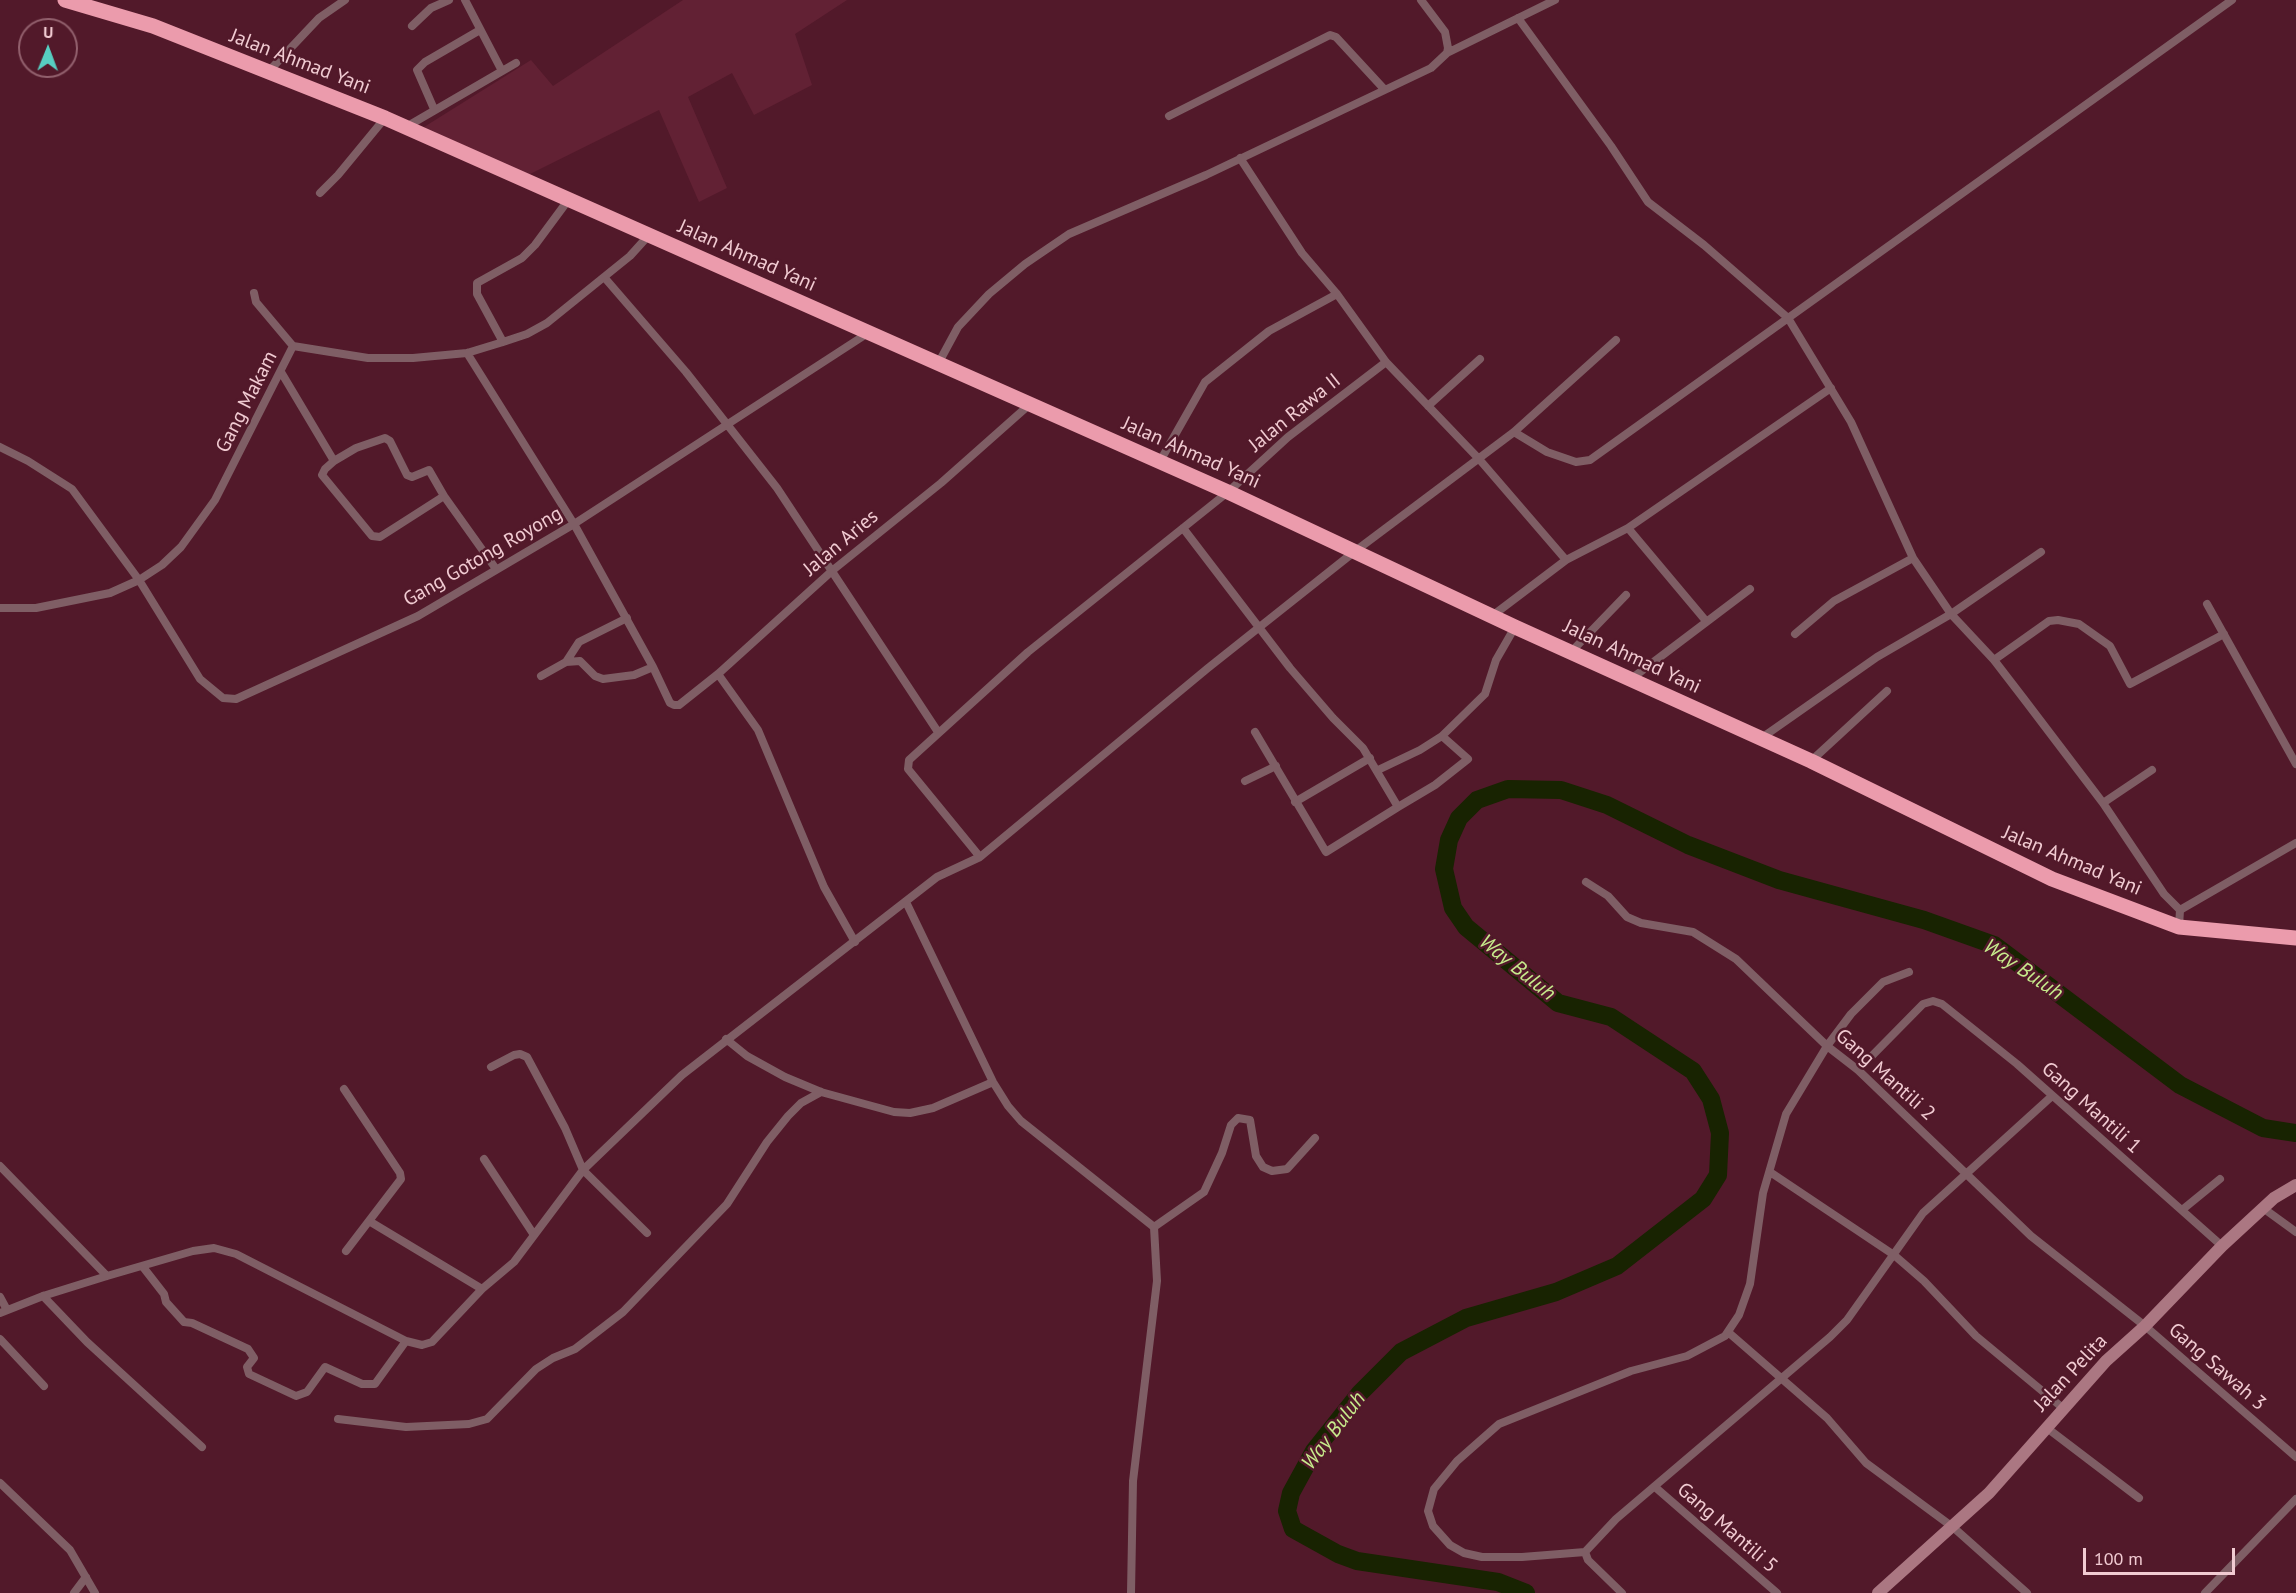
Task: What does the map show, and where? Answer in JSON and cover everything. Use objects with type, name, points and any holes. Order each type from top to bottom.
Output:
[{"type":"highway","name":"Jalan Ahmad Yani","points":[[65,0],[153,26],[269,71],[385,118],[569,199],[1228,492],[1515,627],[1811,761],[2052,879],[2178,927],[2296,938]]},
{"type":"street","points":[[269,71],[319,18],[343,0]]},
{"type":"street","points":[[412,26],[421,15],[449,0]]},
{"type":"street","points":[[465,0],[502,71]]},
{"type":"street","points":[[1421,0],[1445,32],[1447,53]]},
{"type":"street","points":[[938,364],[958,327],[989,294],[1052,244],[1087,224],[1240,159],[1431,68],[1447,53],[1554,0]]},
{"type":"street","points":[[1514,432],[1547,452],[1576,462],[1590,460],[2232,0]]},
{"type":"street","points":[[1518,18],[1611,146],[1648,202],[1704,245],[1788,318],[1831,388],[1883,488],[1913,558],[1951,614],[1994,660],[2103,804],[2164,894],[2180,910]]},
{"type":"street","points":[[434,109],[417,75],[417,70],[425,62],[480,30]]},
{"type":"street","points":[[1169,116],[1330,35],[1336,37],[1384,89]]},
{"type":"street","points":[[406,127],[516,63]]},
{"type":"street","points":[[320,193],[338,175],[385,118]]},
{"type":"street","points":[[1240,159],[1302,253],[1337,294],[1386,362],[1479,459],[1566,560]]},
{"type":"street","points":[[504,342],[477,294],[477,284],[522,258],[535,245],[569,199]]},
{"type":"street","name":"Gang Makam","points":[[0,608],[36,608],[110,592],[139,580],[162,565],[181,547],[213,504],[293,346],[368,358],[413,358],[467,353],[504,342],[527,334],[547,322],[604,277],[649,235]]},
{"type":"street","points":[[604,277],[728,422],[777,488],[938,732]]},
{"type":"street","points":[[254,293],[256,302],[293,346]]},
{"type":"street","points":[[1159,463],[1205,382],[1269,332],[1337,294]]},
{"type":"street","name":"Gang Gotong Royong","points":[[0,447],[28,461],[72,489],[98,520],[139,580],[200,679],[223,698],[236,699],[418,616],[574,524],[868,333]]},
{"type":"street","points":[[0,1297],[3,1311],[107,1276],[193,1251],[214,1248],[236,1254],[406,1341],[422,1345],[432,1342],[482,1290],[514,1262],[583,1170],[642,1111],[726,1038],[772,1007],[937,877],[980,857],[1208,668],[1354,552],[1514,432],[1616,340]]},
{"type":"street","points":[[467,353],[574,524],[653,667],[634,675],[603,679],[595,676],[580,661],[566,662],[541,676]]},
{"type":"street","points":[[1428,406],[1480,359]]},
{"type":"street","name":"Jalan Rawa II","points":[[980,857],[908,770],[909,760],[1028,652],[1228,492],[1288,437],[1386,362]]},
{"type":"street","points":[[281,372],[334,461]]},
{"type":"street","points":[[1492,616],[1566,560],[1628,528],[1831,388]]},
{"type":"street","name":"Jalan Aries","points":[[653,667],[670,703],[679,705],[718,674],[833,570],[941,483],[1029,405]]},
{"type":"street","points":[[444,496],[376,538],[322,475],[334,461],[356,448],[385,438],[390,441],[407,475],[412,477],[429,470],[444,496],[496,568]]},
{"type":"street","points":[[1183,528],[1227,588],[1262,627],[1310,691],[1370,758],[1398,807]]},
{"type":"street","points":[[1628,528],[1707,621]]},
{"type":"street","points":[[1760,739],[1877,657],[1951,614],[2041,552]]},
{"type":"street","points":[[1795,634],[1834,601],[1913,558]]},
{"type":"street","points":[[1631,679],[1750,589]]},
{"type":"street","points":[[1571,652],[1626,595]]},
{"type":"street","points":[[2207,604],[2296,764]]},
{"type":"street","points":[[566,662],[579,642],[627,618]]},
{"type":"street","points":[[1994,660],[2049,621],[2058,620],[2079,624],[2110,646],[2130,684],[2224,634]]},
{"type":"street","points":[[1378,770],[1420,750],[1442,736],[1485,694],[1496,660],[1515,627]]},
{"type":"street","points":[[718,674],[758,730],[824,887],[855,942]]},
{"type":"street","points":[[1811,761],[1887,691]]},
{"type":"street","points":[[1255,732],[1294,802],[1326,852],[1435,785],[1467,759],[1442,736]]},
{"type":"street","points":[[1294,802],[1370,758]]},
{"type":"street","points":[[1245,781],[1276,766]]},
{"type":"street","points":[[2103,804],[2152,770]]},
{"type":"street","points":[[2180,910],[2296,843]]},
{"type":"street","name":"Gang Mantili 2","points":[[1586,882],[1608,896],[1627,917],[1693,932],[1736,959],[1827,1046],[1858,1070],[1968,1173],[2031,1236],[2145,1326]]},
{"type":"street","points":[[906,902],[993,1082],[1021,1121],[1154,1227],[1157,1281],[1133,1481],[1131,1593]]},
{"type":"street","points":[[2178,927],[2180,910]]},
{"type":"street","points":[[1909,972],[1883,982],[1851,1014],[1827,1046],[1786,1114],[1762,1193],[1750,1284],[1739,1316],[1728,1332],[1688,1356],[1621,1375],[1499,1424],[1457,1461],[1434,1489],[1428,1511],[1433,1526],[1450,1545],[1464,1553],[1502,1557],[1585,1552],[1616,1519],[1847,1320],[1923,1213],[2052,1095]]},
{"type":"street","name":"Gang Mantili 1","points":[[1858,1070],[1923,1004],[1933,1001],[1942,1004],[2052,1095],[2222,1246]]},
{"type":"street","points":[[726,1038],[747,1056],[785,1077],[821,1092],[876,1108],[910,1113],[933,1108],[993,1082]]},
{"type":"street","points":[[491,1067],[514,1055],[520,1054],[527,1057],[565,1128],[583,1170],[647,1233]]},
{"type":"street","points":[[345,1089],[400,1173],[399,1184],[346,1251]]},
{"type":"street","points":[[338,1419],[406,1427],[469,1424],[487,1419],[536,1369],[553,1358],[575,1349],[623,1312],[727,1204],[767,1142],[788,1116],[810,1097],[821,1092]]},
{"type":"street","points":[[1154,1227],[1204,1192],[1222,1153],[1231,1125],[1238,1118],[1250,1120],[1256,1156],[1263,1167],[1272,1172],[1287,1169],[1315,1138]]},
{"type":"street","points":[[484,1159],[534,1235]]},
{"type":"street","points":[[0,1166],[107,1276]]},
{"type":"street","points":[[1770,1172],[1894,1255],[1924,1281],[1976,1336],[2064,1409]]},
{"type":"street","points":[[2182,1210],[2220,1179]]},
{"type":"street","name":"Jalan Pelita","points":[[1878,1593],[1954,1528],[2047,1428],[2106,1360],[2145,1326],[2222,1246],[2263,1208],[2296,1185]]},
{"type":"street","points":[[2263,1208],[2296,1232]]},
{"type":"street","points":[[369,1221],[482,1290]]},
{"type":"street","points":[[143,1267],[164,1294],[166,1302],[184,1322],[192,1323],[248,1349],[254,1358],[247,1367],[249,1374],[296,1396],[308,1392],[325,1367],[362,1384],[375,1384],[406,1341]]},
{"type":"street","points":[[43,1296],[87,1342],[202,1447]]},
{"type":"street","name":"Gang Sawah 3","points":[[2145,1326],[2296,1457]]},
{"type":"street","points":[[1728,1332],[1827,1418],[1866,1463],[1954,1528],[2027,1593]]},
{"type":"street","points":[[0,1339],[44,1386]]},
{"type":"street","points":[[2047,1428],[2139,1498]]},
{"type":"street","points":[[0,1483],[70,1550],[96,1593]]},
{"type":"street","name":"Gang Mantili 5","points":[[1655,1487],[1777,1593]]},
{"type":"street","points":[[2205,1593],[2296,1499]]},
{"type":"street","points":[[1585,1552],[1588,1560],[1622,1593]]},
{"type":"street","points":[[74,1593],[86,1577]]},
{"type":"shaded area","points":[[683,0],[847,0],[795,34],[812,85],[754,115],[732,73],[688,97],[727,188],[699,202],[659,110],[528,175],[424,127],[531,60],[553,86]]},
{"type":"waterway","name":"Way Buluh","points":[[1526,1593],[1498,1582],[1357,1561],[1338,1554],[1293,1529],[1287,1511],[1291,1493],[1314,1451],[1360,1393],[1401,1352],[1466,1318],[1556,1292],[1617,1266],[1703,1199],[1718,1175],[1720,1133],[1711,1099],[1693,1071],[1611,1017],[1558,1003],[1466,927],[1453,908],[1444,869],[1449,840],[1459,818],[1477,800],[1508,789],[1561,790],[1607,805],[1688,845],[1779,880],[1924,920],[1994,945],[2180,1085],[2263,1128],[2296,1133]]}]
